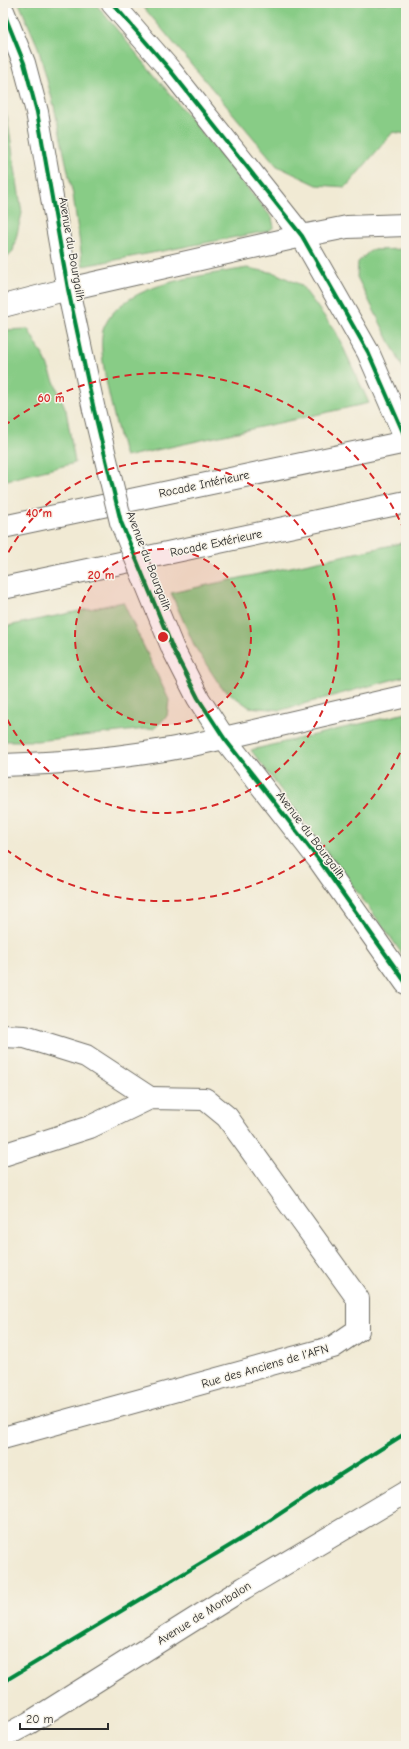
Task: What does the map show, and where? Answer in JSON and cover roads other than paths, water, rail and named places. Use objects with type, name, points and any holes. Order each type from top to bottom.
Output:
[{"type":"main road","points":[[112,3],[189,94],[302,236],[368,352],[406,440]]},
{"type":"main road","name":"Avenue du Bourgailh","points":[[3,11],[24,63],[37,112],[68,289],[94,410],[121,522],[173,649],[198,698],[224,738],[318,860],[406,983]]},
{"type":"main road","points":[[3,306],[68,289],[302,236],[347,227],[406,225]]},
{"type":"main road","name":"Rocade Intérieure","points":[[3,527],[406,440]]},
{"type":"main road","name":"Rocade Extérieure","points":[[3,588],[406,502]]},
{"type":"main road","points":[[3,765],[58,764],[190,746],[406,696]]},
{"type":"main road","points":[[3,1036],[24,1037],[86,1056],[150,1098]]},
{"type":"main road","points":[[3,1155],[90,1127],[150,1098]]},
{"type":"main road","name":"Rue des Anciens de l'AFN","points":[[3,1438],[333,1347],[358,1330],[358,1299],[227,1117],[205,1100],[150,1098]]},
{"type":"main road","name":"Avenue de Monbalon","points":[[3,1737],[29,1723],[244,1588],[406,1492]]}]
